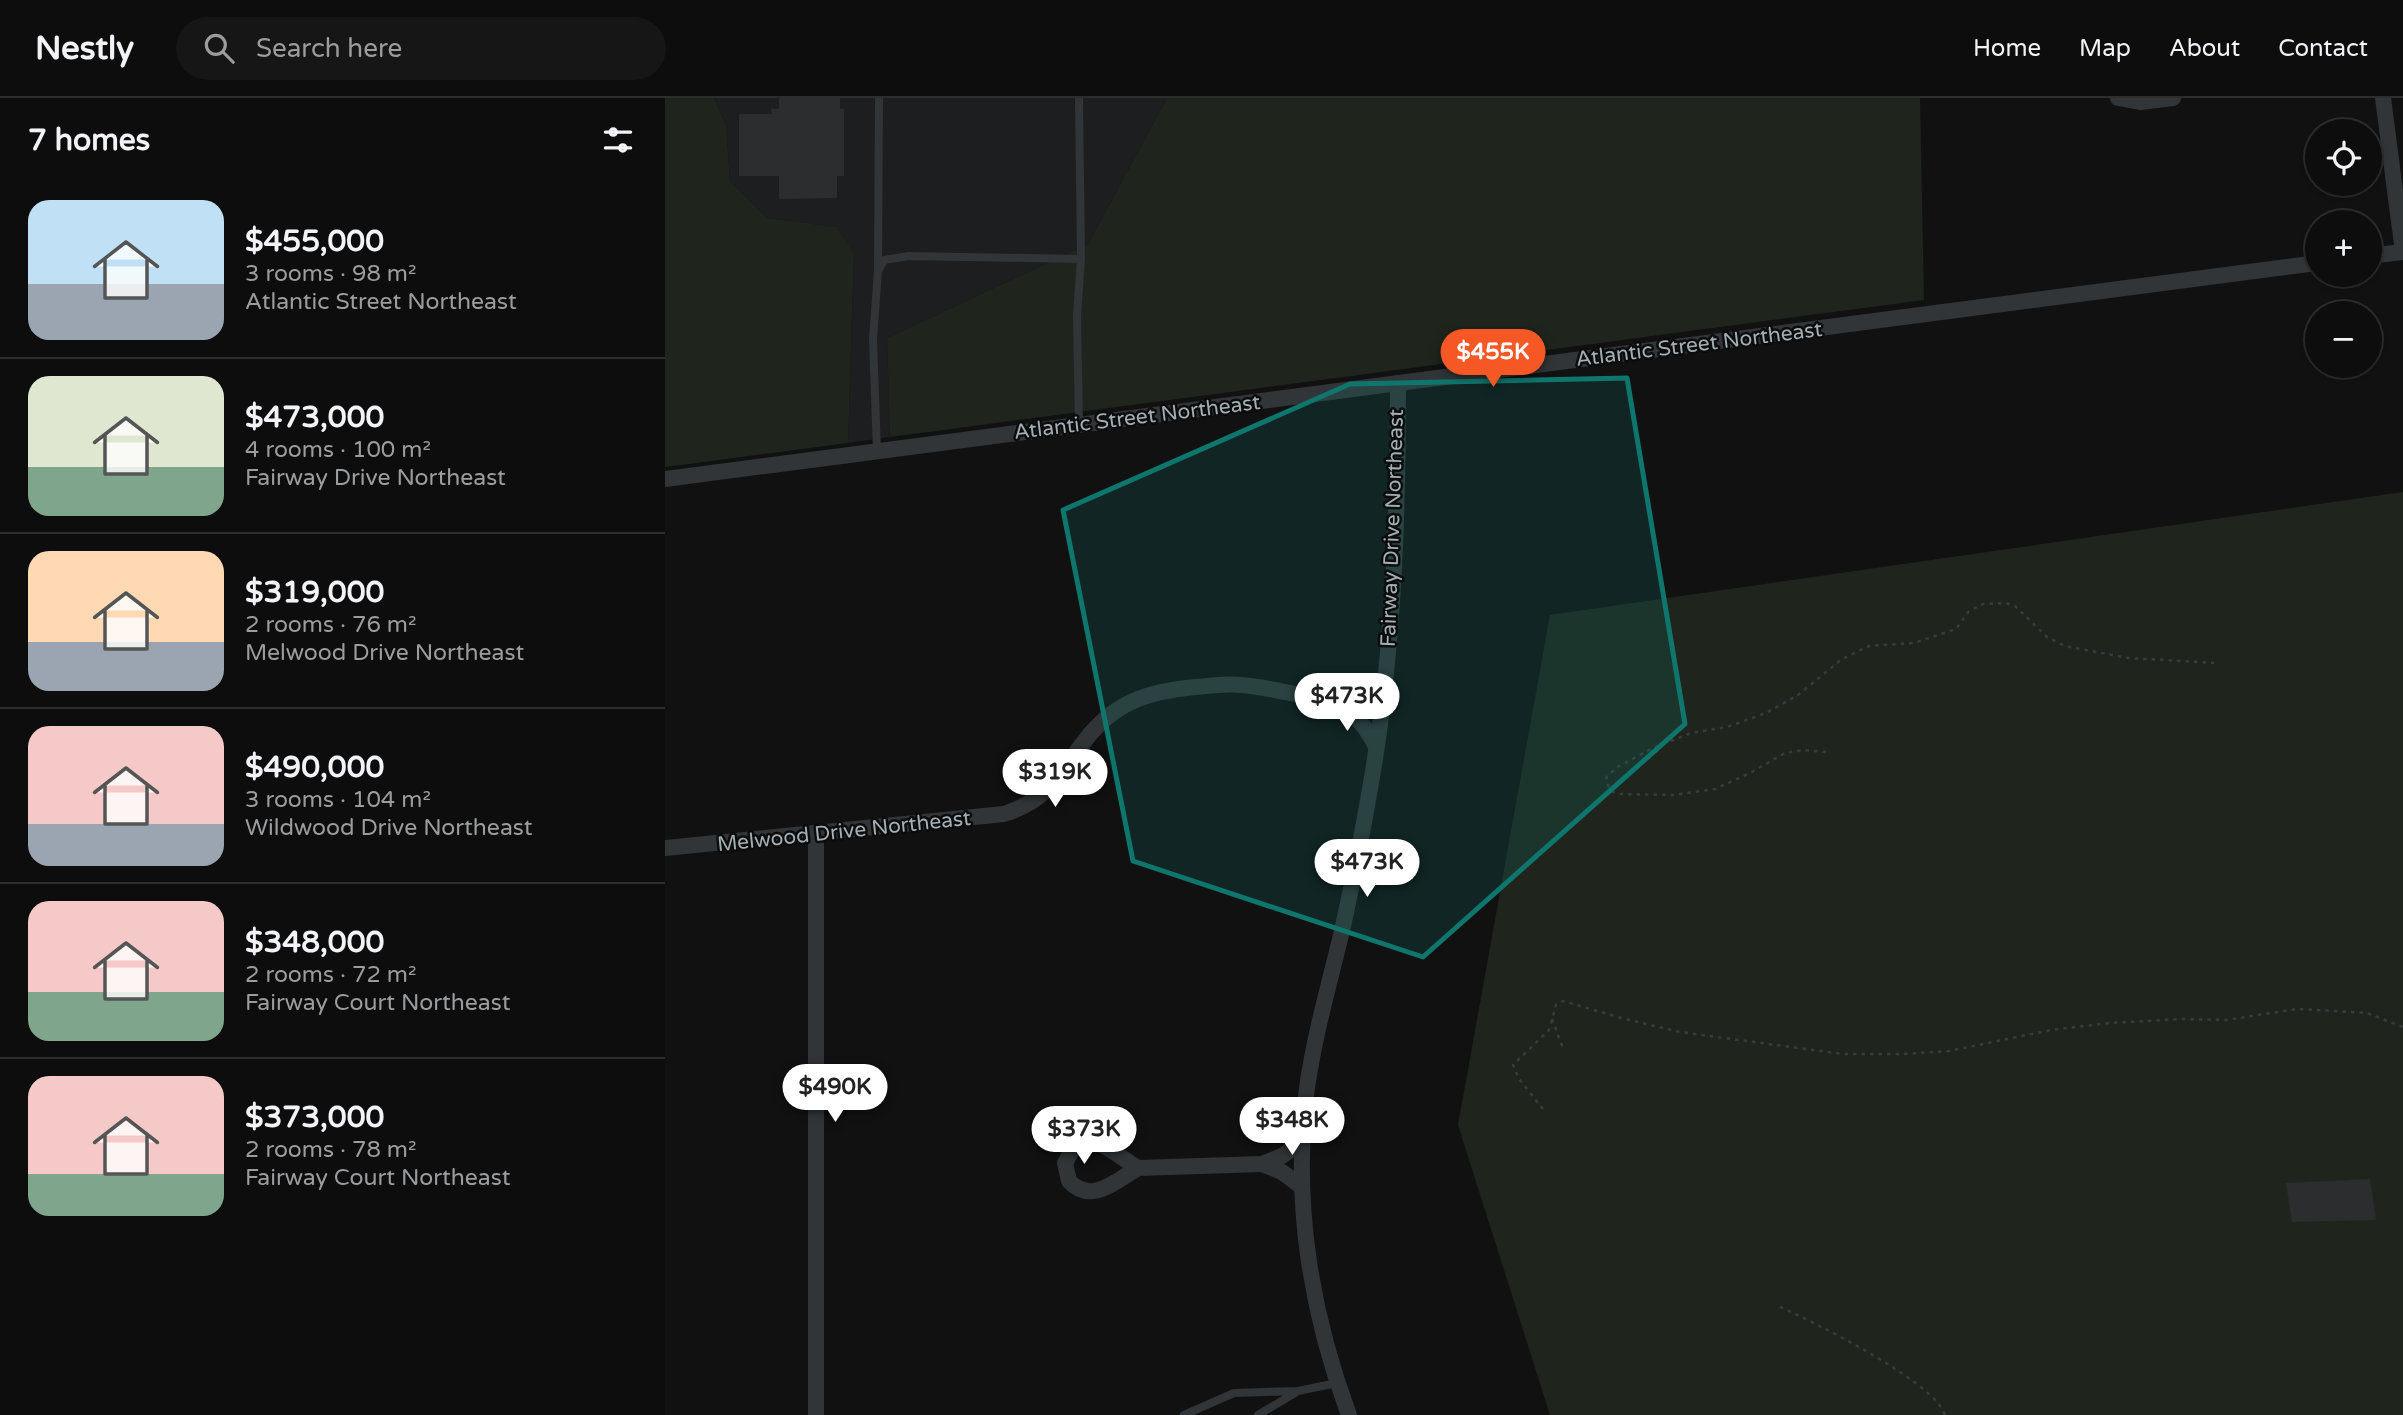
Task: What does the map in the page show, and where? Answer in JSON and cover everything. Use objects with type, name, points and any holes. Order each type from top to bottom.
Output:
[{"type":"street","points":[[2118,98],[2140,102],[2173,98]]},
{"type":"street","points":[[2382,254],[2403,252],[2383,98]]},
{"type":"street","name":"Atlantic Street Northeast","points":[[665,479],[2305,265]]},
{"type":"street","name":"Fairway Drive Northeast","points":[[1349,1415],[1322,1331],[1313,1290],[1302,1187],[1302,1142],[1312,1055],[1344,922],[1371,781],[1384,680],[1395,553],[1398,383]]},
{"type":"street","name":"Melwood Drive Northeast","points":[[665,848],[1004,814],[1021,809],[1051,788],[1091,733],[1108,716],[1132,700],[1157,692],[1223,684],[1337,703],[1365,696],[1384,680]]},
{"type":"street","points":[[1337,703],[1361,722],[1375,747]]},
{"type":"street","points":[[816,834],[816,1415]]},
{"type":"street","points":[[1138,1168],[1262,1164],[1282,1156],[1302,1142]]},
{"type":"street","points":[[1262,1164],[1282,1172],[1302,1187]]},
{"type":"lane","points":[[877,451],[873,341],[878,271],[879,98]]},
{"type":"lane","points":[[1079,98],[1079,425]]},
{"type":"lane","points":[[878,271],[884,260],[908,256],[1081,259]]},
{"type":"lane","points":[[1184,1415],[1234,1393],[1298,1391],[1337,1383]]},
{"type":"lane","points":[[1258,1415],[1298,1391]]},
{"type":"path","points":[[1826,752],[1803,750],[1785,753],[1728,785],[1687,794],[1619,794],[1611,791],[1605,781],[1619,766],[1653,748],[1691,733],[1727,727],[1766,713],[1798,695],[1842,659],[1869,646],[1914,643],[1956,629],[1969,611],[1983,604],[2006,603],[2015,606],[2047,637],[2065,646],[2128,658],[2214,663]]},
{"type":"path","points":[[1543,1109],[1519,1079],[1513,1065],[1549,1030],[1556,1006],[1563,1000],[1680,1032],[1798,1049],[1876,1054],[1949,1051],[2051,1030],[2132,1021],[2226,1020],[2297,1009],[2367,1013],[2403,1027]]},
{"type":"path","points":[[1552,1019],[1564,1051]]},
{"type":"path","points":[[1780,1307],[1893,1367],[1933,1397],[1945,1415]]},
{"type":"highlighted area","points":[[1627,378],[1685,724],[1423,957],[1133,861],[1063,510],[1350,384]]},
{"type":"shaded area","points":[[665,98],[714,98],[726,124],[730,181],[767,218],[836,227],[854,253],[848,443],[665,467]]},
{"type":"shaded area","points":[[714,98],[1167,98],[1088,244],[887,338],[890,437],[848,443],[854,253],[835,227],[767,218],[730,181],[726,124]]},
{"type":"shaded area","points":[[1167,98],[1920,98],[1924,300],[890,437],[887,338],[1088,244]]},
{"type":"shaded area","points":[[2403,492],[2403,1415],[1550,1415],[1458,1125],[1550,615]]},
{"type":"building","points":[[779,98],[840,98],[840,109],[844,109],[844,176],[837,176],[837,198],[779,199],[779,176],[739,176],[739,114],[772,114],[771,109],[779,109]]},
{"type":"building","points":[[2370,1179],[2376,1220],[2292,1222],[2286,1183]]}]
